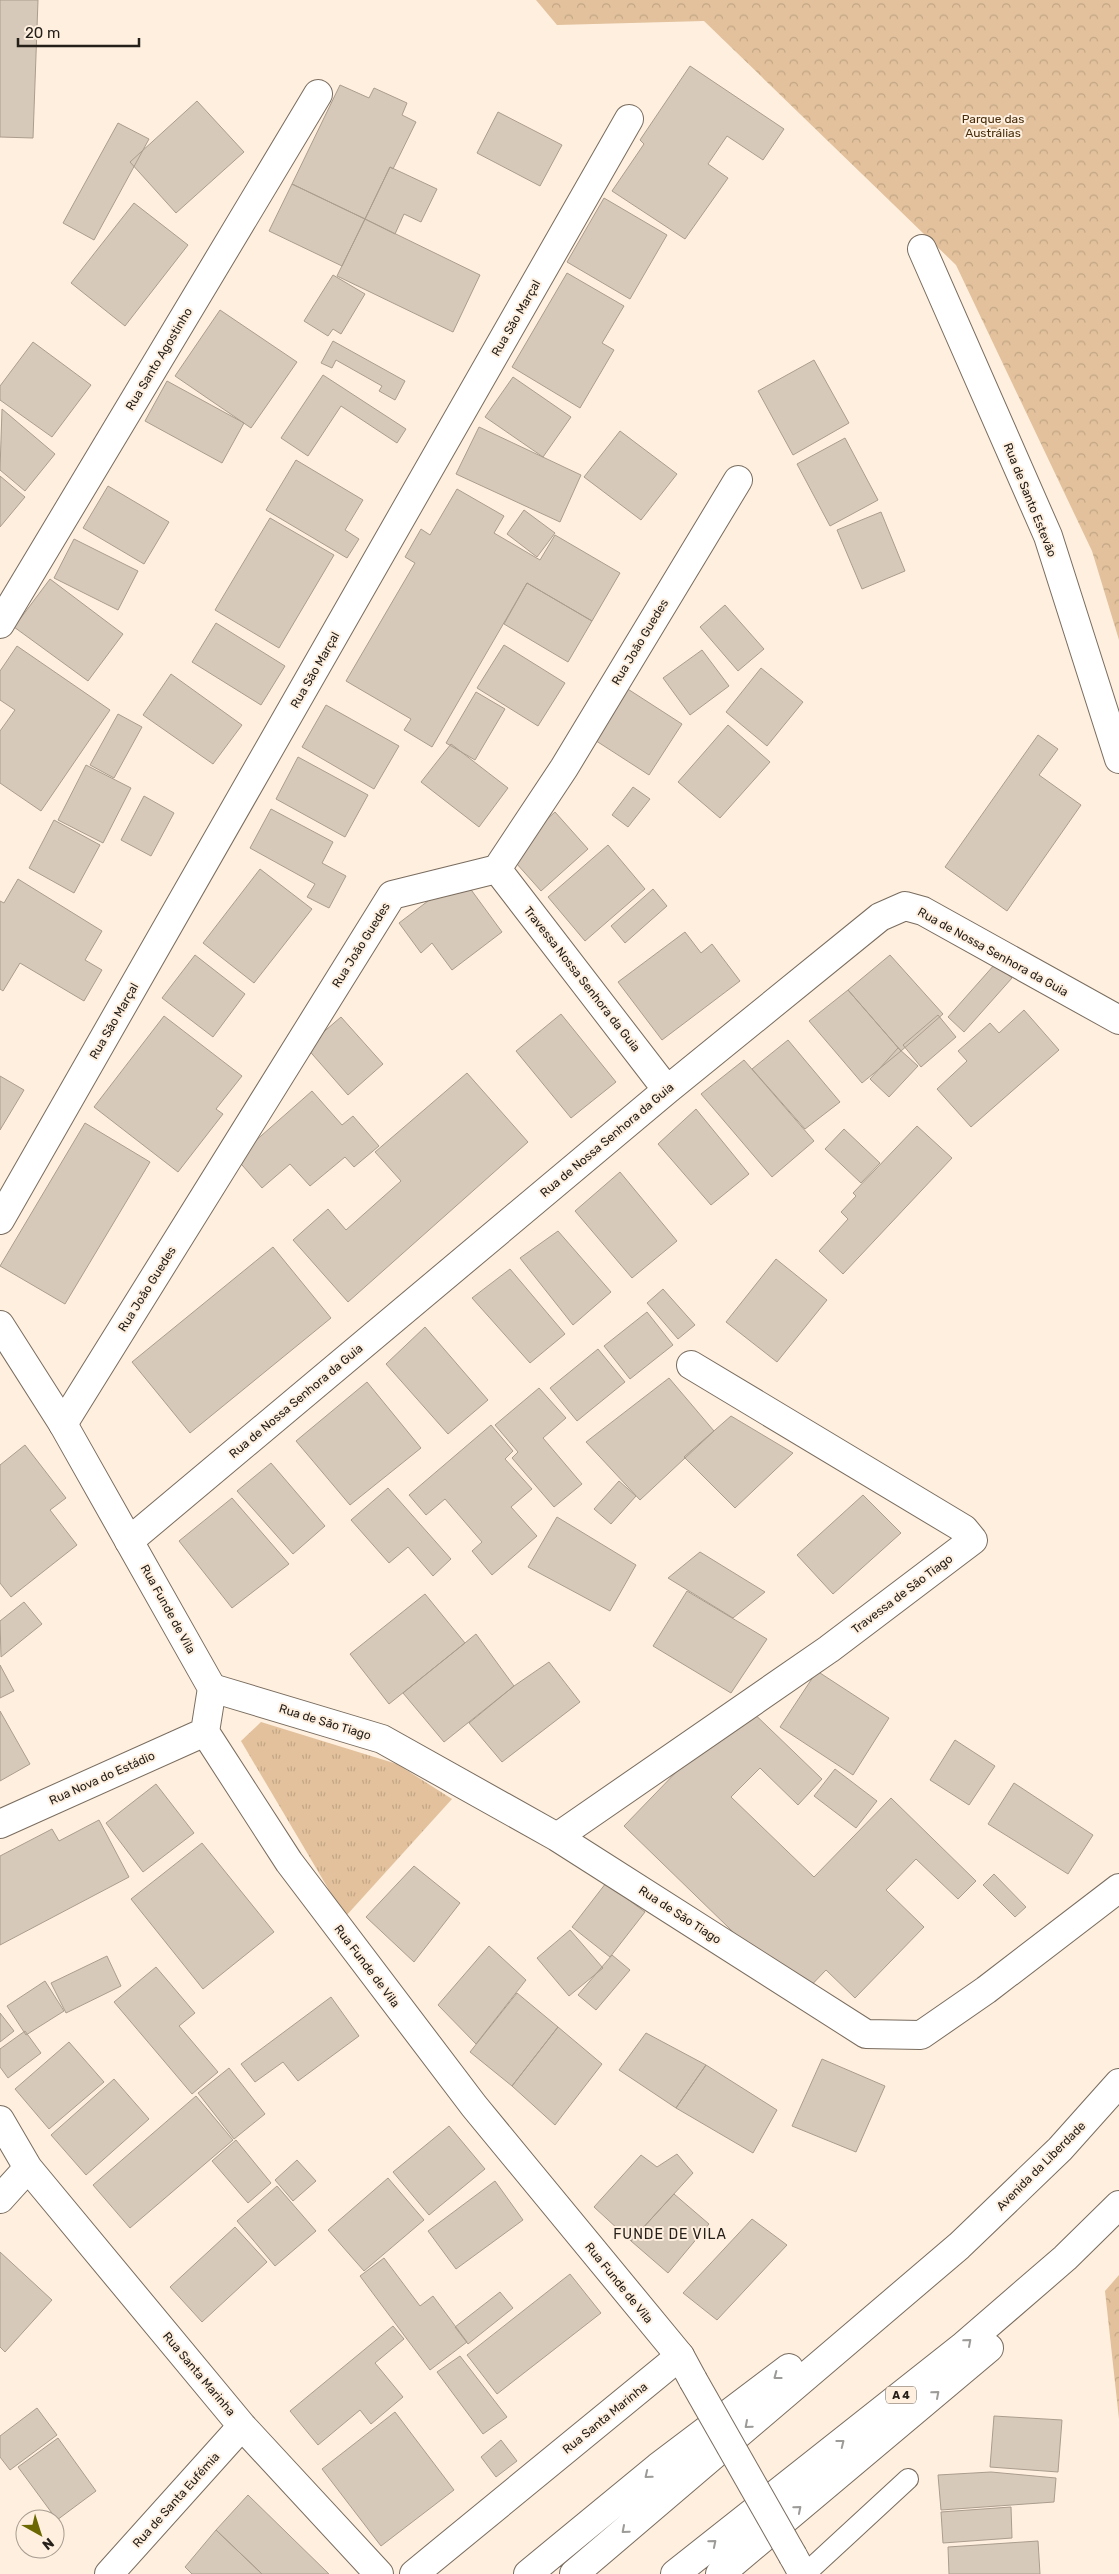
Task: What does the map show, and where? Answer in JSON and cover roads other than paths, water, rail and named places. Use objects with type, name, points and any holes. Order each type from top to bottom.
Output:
[{"type":"main road","name":"Rua Santo Agostinho","points":[[0,624],[318,94]]},
{"type":"main road","name":"Rua São Marçal","points":[[0,1220],[629,119]]},
{"type":"main road","name":"Rua de Santo Estevão","points":[[922,249],[1048,536],[1119,759]]},
{"type":"main road","name":"Rua João Guedes","points":[[63,1424],[392,895],[497,869],[564,768],[738,480]]},
{"type":"main road","name":"Travessa Nossa Senhora da Guia","points":[[497,869],[667,1090]]},
{"type":"main road","name":"Rua de Nossa Senhora da Guia","points":[[129,1541],[667,1090],[880,917],[905,906],[923,911],[1119,1020]]},
{"type":"main road","name":"Rua Funde de Vila","points":[[0,1325],[63,1424],[212,1688]]},
{"type":"main road","name":"Travessa de São Tiago","points":[[557,1836],[829,1649],[973,1540],[964,1529],[691,1365]]},
{"type":"main road","name":"Rua de São Tiago","points":[[212,1688],[382,1739],[557,1836],[866,2034],[921,2035],[986,1990],[1119,1888]]},
{"type":"main road","points":[[205,1732],[212,1688]]},
{"type":"main road","name":"Rua Funde de Vila","points":[[205,1732],[289,1862],[468,2098],[680,2356],[800,2568]]},
{"type":"main road","name":"Rua Nova do Estádio","points":[[0,1824],[205,1732]]},
{"type":"main road","name":"Avenida da Liberdade","points":[[959,2246],[1060,2149],[1119,2083]]},
{"type":"main road","name":"Rua Santa Marinha","points":[[0,2120],[28,2168],[242,2426],[379,2574]]},
{"type":"main road","points":[[0,2198],[28,2168]]},
{"type":"main road","name":"A 4","points":[[675,2574],[962,2347],[1065,2258],[1119,2205]]},
{"type":"main road","points":[[720,2574],[918,2409],[1052,2293],[1119,2222]]},
{"type":"main road","points":[[528,2574],[658,2468],[778,2375],[959,2246]]},
{"type":"main road","points":[[574,2574],[959,2246]]},
{"type":"main road","name":"Rua Santa Marinha","points":[[414,2574],[680,2356]]},
{"type":"main road","name":"Rua de Santa Eufémia","points":[[109,2574],[242,2426]]},
{"type":"lane","points":[[800,2568],[908,2479]]},
{"type":"district","name":"FUNDE DE VILA","points":[[670,2234]]},
{"type":"park label","name":"Parque das Austrálias","points":[[993,126]]}]
